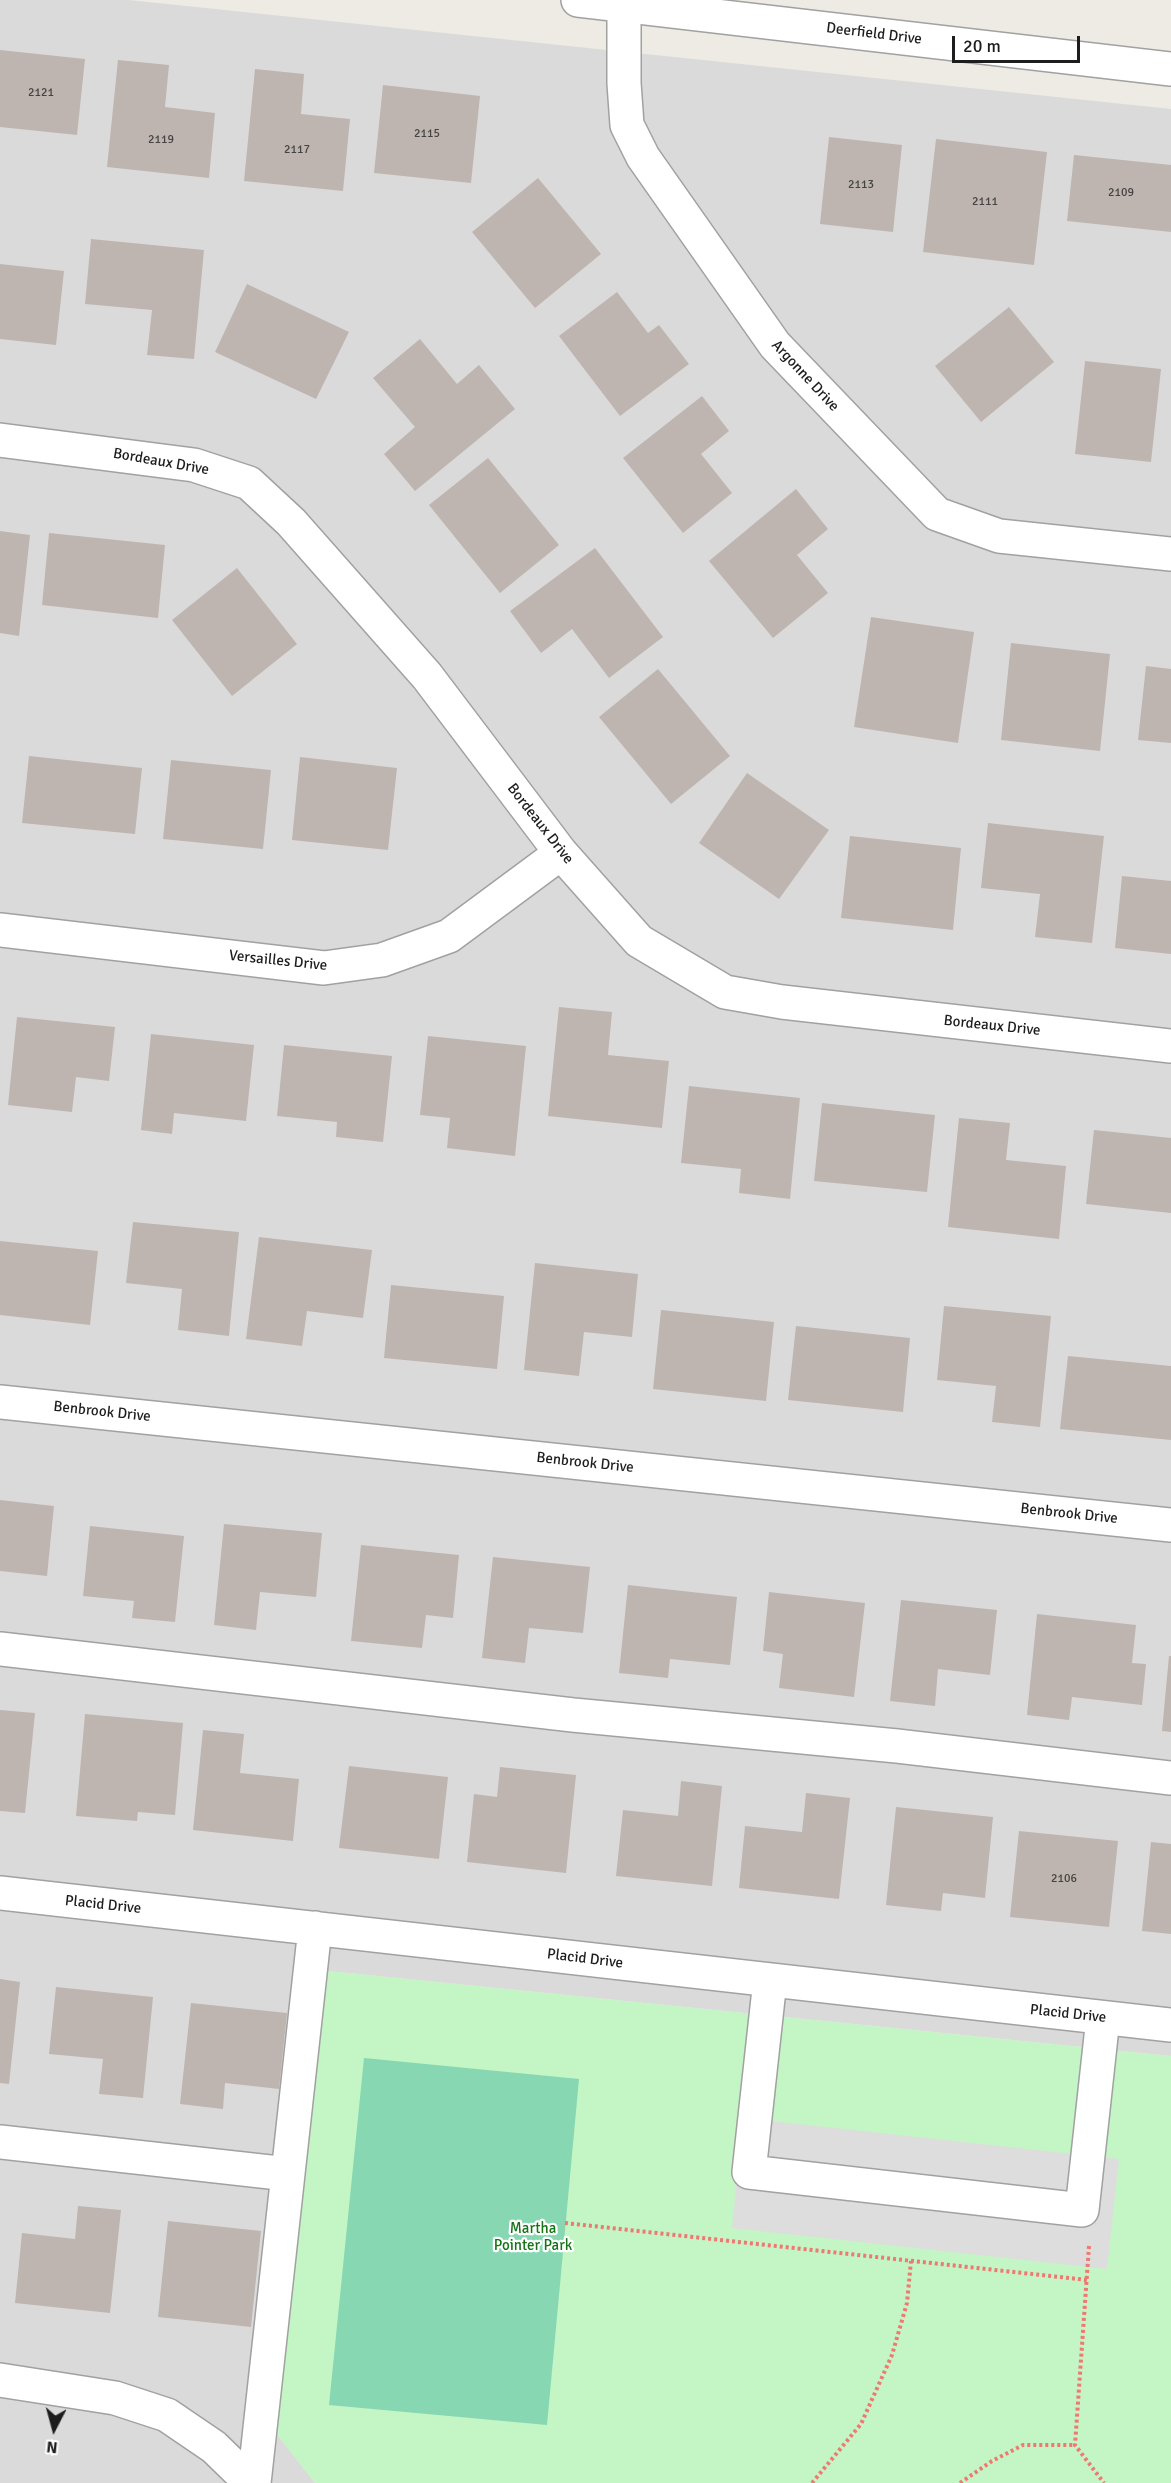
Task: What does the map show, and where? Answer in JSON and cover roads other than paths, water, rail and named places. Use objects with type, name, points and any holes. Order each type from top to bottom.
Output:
[{"type":"street","name":"Deerfield Drive","points":[[578,0],[1171,69]]},
{"type":"street","name":"Argonne Drive","points":[[624,5],[624,83],[627,125],[643,157],[775,345],[937,514],[999,536],[1171,555]]},
{"type":"street","name":"Bordeaux Drive","points":[[0,440],[195,465],[249,483],[291,522],[427,676],[561,853],[639,941],[725,992],[782,1002],[1171,1046]]},
{"type":"street","name":"Versailles Drive","points":[[0,930],[324,968],[382,960],[449,936],[561,853]]},
{"type":"street","name":"Benbrook Drive","points":[[0,1402],[1171,1525]]},
{"type":"street","points":[[0,1649],[573,1715],[897,1746],[1171,1778]]},
{"type":"street","name":"Placid Drive","points":[[0,1893],[1171,2025]]},
{"type":"street","points":[[252,2483],[315,1928]]},
{"type":"street","points":[[771,1980],[748,2172],[1082,2210],[1103,2018]]},
{"type":"street","points":[[0,2142],[288,2174]]},
{"type":"street","points":[[0,2380],[115,2398],[167,2415],[214,2447],[252,2483]]},
{"type":"park label","name":"Martha Pointer Park","points":[[533,2238]]}]
